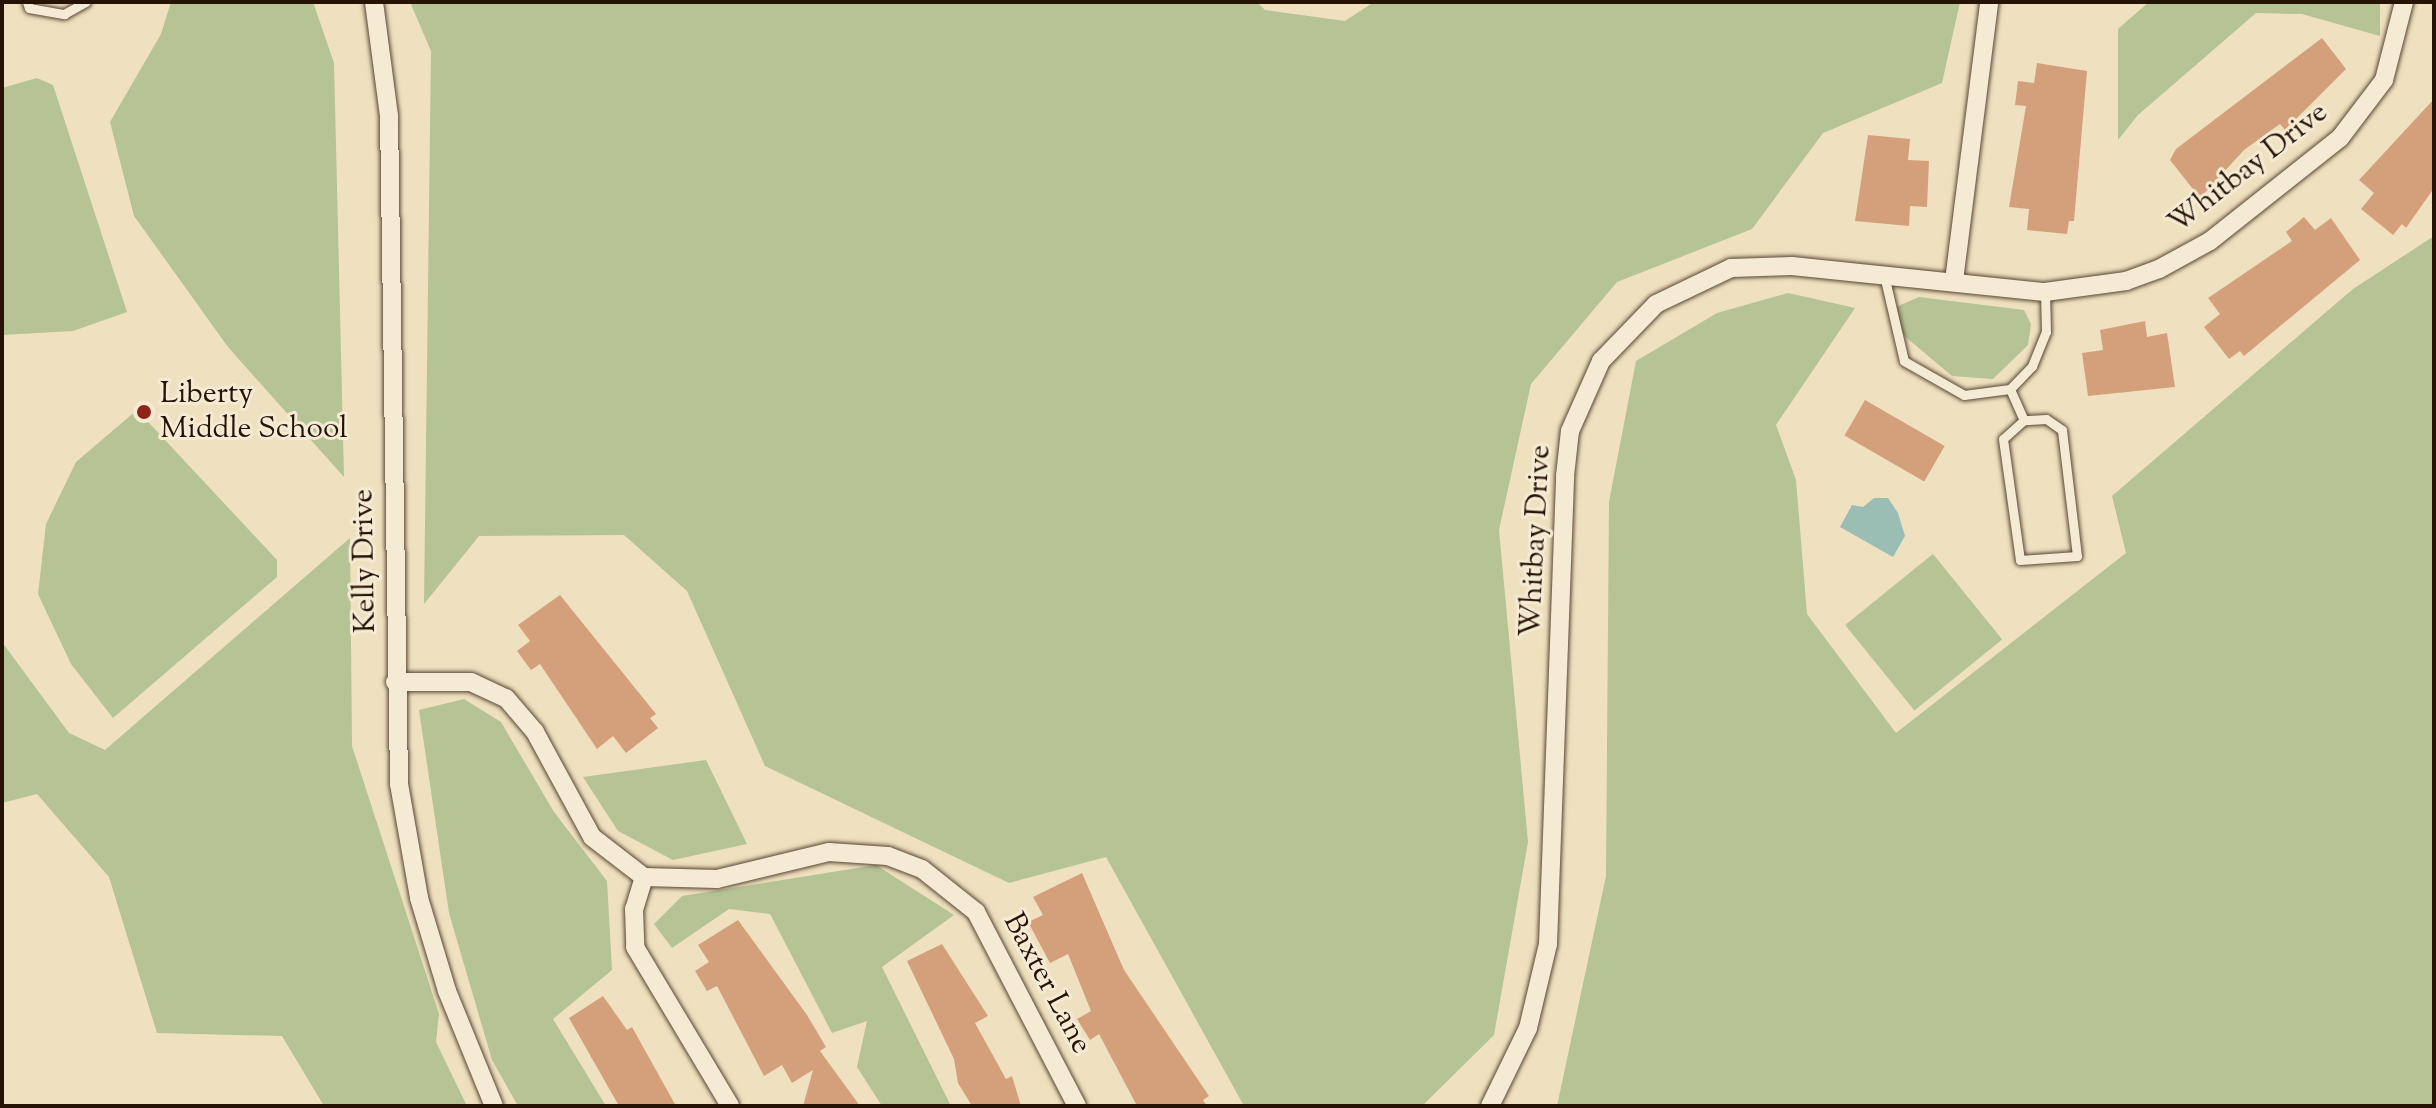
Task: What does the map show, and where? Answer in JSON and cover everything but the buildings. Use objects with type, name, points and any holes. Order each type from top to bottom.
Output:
[{"type":"street","name":"Kelly Drive","points":[[374,2],[389,116],[395,682],[399,784],[419,898],[447,991],[494,1106]]},
{"type":"street","points":[[1954,281],[1989,2]]},
{"type":"street","name":"Whitbay Drive","points":[[1490,1106],[1528,1028],[1548,944],[1565,476],[1570,431],[1583,394],[1626,332],[1691,282],[1761,265],[2045,292],[2126,281],[2185,256],[2315,159],[2364,112],[2384,80],[2404,2]]},
{"type":"street","points":[[395,682],[471,682],[506,698],[535,732],[592,837],[644,877],[634,909],[635,947],[730,1106]]},
{"type":"street","name":"Baxter Lane","points":[[644,877],[717,879],[829,852],[888,856],[922,869],[976,912],[1077,1106]]},
{"type":"lane","points":[[27,2],[29,8],[64,14],[86,2]]},
{"type":"lane","points":[[1884,275],[1904,361],[1964,395],[2010,389],[2032,366],[2046,332],[2045,292]]},
{"type":"lane","points":[[2010,389],[2024,420]]},
{"type":"lane","points":[[2046,419],[2062,430],[2077,556],[2020,560],[2003,439],[2024,420],[2046,419]]},
{"type":"green space","points":[[171,2],[313,2],[334,63],[344,477],[228,347],[134,216],[110,122],[161,34]]},
{"type":"green space","points":[[410,2],[1257,2],[1265,10],[1345,21],[1374,2],[1960,2],[1942,83],[1823,133],[1752,229],[1617,282],[1531,384],[1499,530],[1528,842],[1494,1035],[1422,1106],[1244,1106],[1106,857],[1009,883],[765,766],[687,591],[624,535],[479,536],[424,604],[431,51]]},
{"type":"green space","points":[[2149,2],[2380,2],[2380,36],[2302,14],[2256,13],[2138,115],[2118,140],[2118,29]]},
{"type":"green space","points":[[37,78],[53,85],[127,312],[73,331],[2,335],[2,88]]},
{"type":"green space","points":[[2434,236],[2434,1106],[1557,1106],[1606,876],[1609,502],[1636,361],[1717,313],[1788,293],[1855,308],[1776,425],[1796,480],[1807,614],[1896,733],[2126,553],[2112,496],[2353,289]]},
{"type":"green space","points":[[1919,297],[2024,310],[2031,324],[2028,345],[1993,379],[1952,376],[1902,334],[1896,307]]},
{"type":"green space","points":[[137,410],[277,560],[277,577],[113,718],[71,664],[38,594],[46,524],[76,462]]},
{"type":"green space","points":[[350,538],[352,746],[439,1014],[436,1042],[467,1106],[324,1106],[282,1036],[157,1033],[109,877],[37,794],[2,803],[2,642],[69,733],[105,750]]},
{"type":"green space","points":[[1933,554],[2002,639],[1914,711],[1845,625]]},
{"type":"green space","points":[[464,699],[501,722],[554,812],[607,881],[612,970],[553,1019],[606,1106],[518,1106],[492,1060],[449,913],[419,710]]},
{"type":"green space","points":[[706,760],[747,844],[673,860],[618,831],[583,777]]},
{"type":"green space","points":[[876,865],[954,915],[882,967],[951,1106],[882,1106],[857,1067],[867,1021],[832,1033],[770,914],[729,909],[672,948],[654,924],[682,896]]},
{"type":"water","points":[[1874,498],[1888,498],[1898,513],[1905,536],[1893,557],[1840,527],[1852,505],[1863,507]]},
{"type":"place","name":"Liberty Middle School","points":[[144,412]]}]
